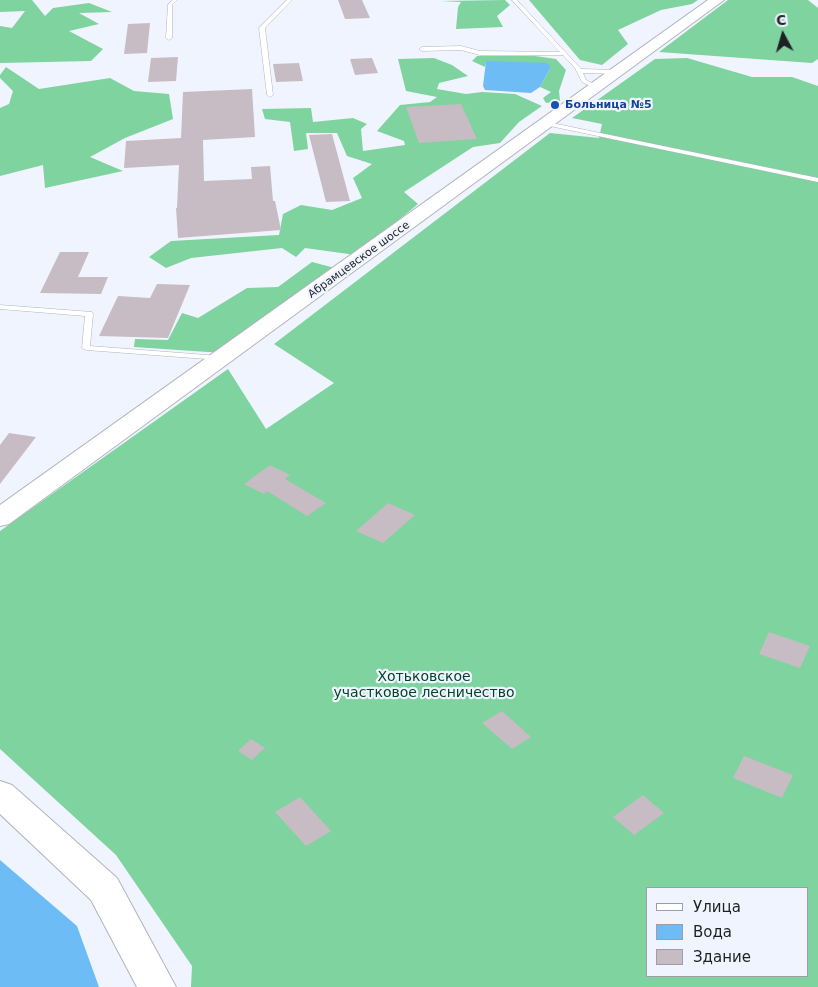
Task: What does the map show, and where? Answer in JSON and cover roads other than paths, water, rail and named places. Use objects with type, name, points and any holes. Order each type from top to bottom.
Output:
[{"type":"street","name":"Абрамцевское шоссе","points":[[0,518],[717,0]]},
{"type":"street","points":[[0,794],[104,889],[157,987]]},
{"type":"lane","points":[[169,38],[170,5],[175,0]]},
{"type":"lane","points":[[270,95],[262,28],[290,0]]},
{"type":"lane","points":[[514,0],[580,71],[584,81],[596,87]]},
{"type":"lane","points":[[422,50],[461,48],[480,53],[563,54]]},
{"type":"lane","points":[[580,71],[617,72]]},
{"type":"lane","points":[[547,124],[818,180]]},
{"type":"lane","points":[[0,307],[89,314],[86,348],[222,358]]},
{"type":"water","points":[[486,61],[546,63],[551,67],[540,87],[531,93],[485,90],[483,86]]},
{"type":"water","points":[[0,860],[77,926],[99,987],[0,987]]},
{"type":"place","name":"Больница №5","points":[[555,105]]},
{"type":"park label","name":"Хотьковское участковое лесничество","points":[[424,686]]}]
